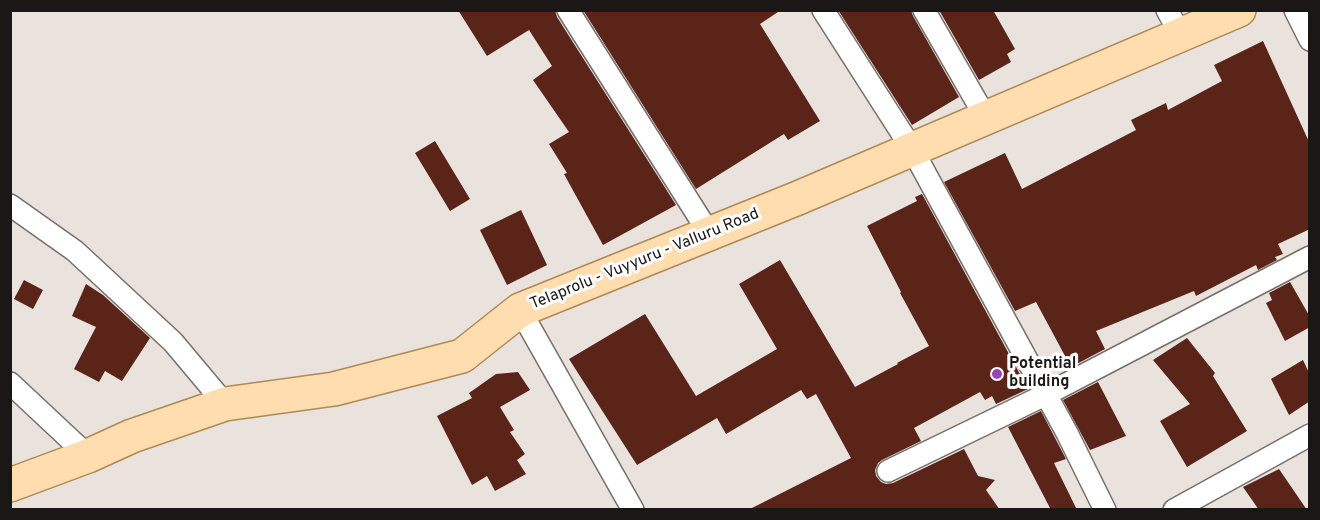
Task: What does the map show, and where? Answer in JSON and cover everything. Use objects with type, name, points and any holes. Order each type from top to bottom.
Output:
[{"type":"main road","name":"Telaprolu - Vuyyuru - Valluru Road","points":[[10,485],[88,456],[132,436],[225,404],[334,388],[462,356],[520,310],[798,198],[986,118],[1174,23],[1239,10]]},
{"type":"street","points":[[568,10],[709,233]]},
{"type":"street","points":[[823,10],[912,149],[1047,394],[1105,510]]},
{"type":"street","points":[[924,10],[986,118]]},
{"type":"street","points":[[1294,10],[1310,40]]},
{"type":"street","points":[[10,205],[75,252],[108,282],[172,342],[225,404]]},
{"type":"street","points":[[888,471],[1047,394],[1310,257]]},
{"type":"street","points":[[520,310],[633,510]]},
{"type":"street","points":[[10,383],[88,456]]},
{"type":"street","points":[[1174,510],[1310,435]]},
{"type":"building","points":[[458,10],[555,10],[557,17],[676,205],[603,245],[564,174],[567,173],[549,144],[569,132],[533,80],[552,66],[529,30],[487,56]]},
{"type":"building","points":[[583,10],[781,10],[760,24],[820,121],[788,140],[784,134],[696,189]]},
{"type":"building","points":[[838,10],[911,10],[959,97],[912,125]]},
{"type":"building","points":[[939,10],[993,10],[1015,49],[1007,54],[1011,62],[979,80]]},
{"type":"building","points":[[1263,41],[1310,144],[1310,229],[1278,244],[1283,254],[1275,257],[1277,260],[1258,270],[1256,265],[1196,296],[1194,291],[1096,331],[1105,349],[1071,367],[1036,302],[1015,311],[944,182],[1005,153],[1022,189],[1136,130],[1131,120],[1166,103],[1168,110],[1222,81],[1214,65]]},
{"type":"building","points":[[435,141],[470,199],[450,211],[415,153]]},
{"type":"building","points":[[922,194],[1028,389],[996,404],[992,396],[985,400],[980,392],[914,428],[921,441],[878,463],[875,470],[876,476],[881,482],[893,483],[964,449],[978,476],[995,480],[986,490],[1000,510],[748,510],[851,458],[816,394],[807,399],[801,390],[726,434],[717,418],[637,465],[569,359],[645,314],[696,396],[777,349],[739,284],[780,260],[855,387],[929,346],[867,226],[917,201],[915,197]]},
{"type":"building","points":[[521,210],[547,265],[507,285],[480,230]]},
{"type":"building","points":[[24,280],[43,290],[33,309],[14,299]]},
{"type":"building","points":[[1290,282],[1310,317],[1310,327],[1285,341],[1266,303],[1272,300],[1269,293]]},
{"type":"building","points":[[86,284],[103,295],[150,338],[122,381],[105,371],[99,382],[74,369],[96,327],[72,316]]},
{"type":"building","points":[[1187,338],[1215,373],[1213,376],[1247,431],[1187,467],[1160,421],[1190,404],[1153,360]]},
{"type":"building","points":[[1303,360],[1310,375],[1310,401],[1289,415],[1271,379]]},
{"type":"building","points":[[518,372],[530,390],[500,407],[514,430],[510,432],[525,454],[517,460],[526,474],[495,491],[487,476],[472,485],[437,416],[472,398],[469,393],[496,374]]},
{"type":"building","points":[[1098,382],[1126,436],[1090,450],[1063,400]]},
{"type":"building","points":[[1041,411],[1066,459],[1054,463],[1077,510],[1051,510],[1008,427]]},
{"type":"building","points":[[1279,469],[1307,510],[1259,510],[1243,487]]},
{"type":"place","name":"Potential building","points":[[997,374]]}]
